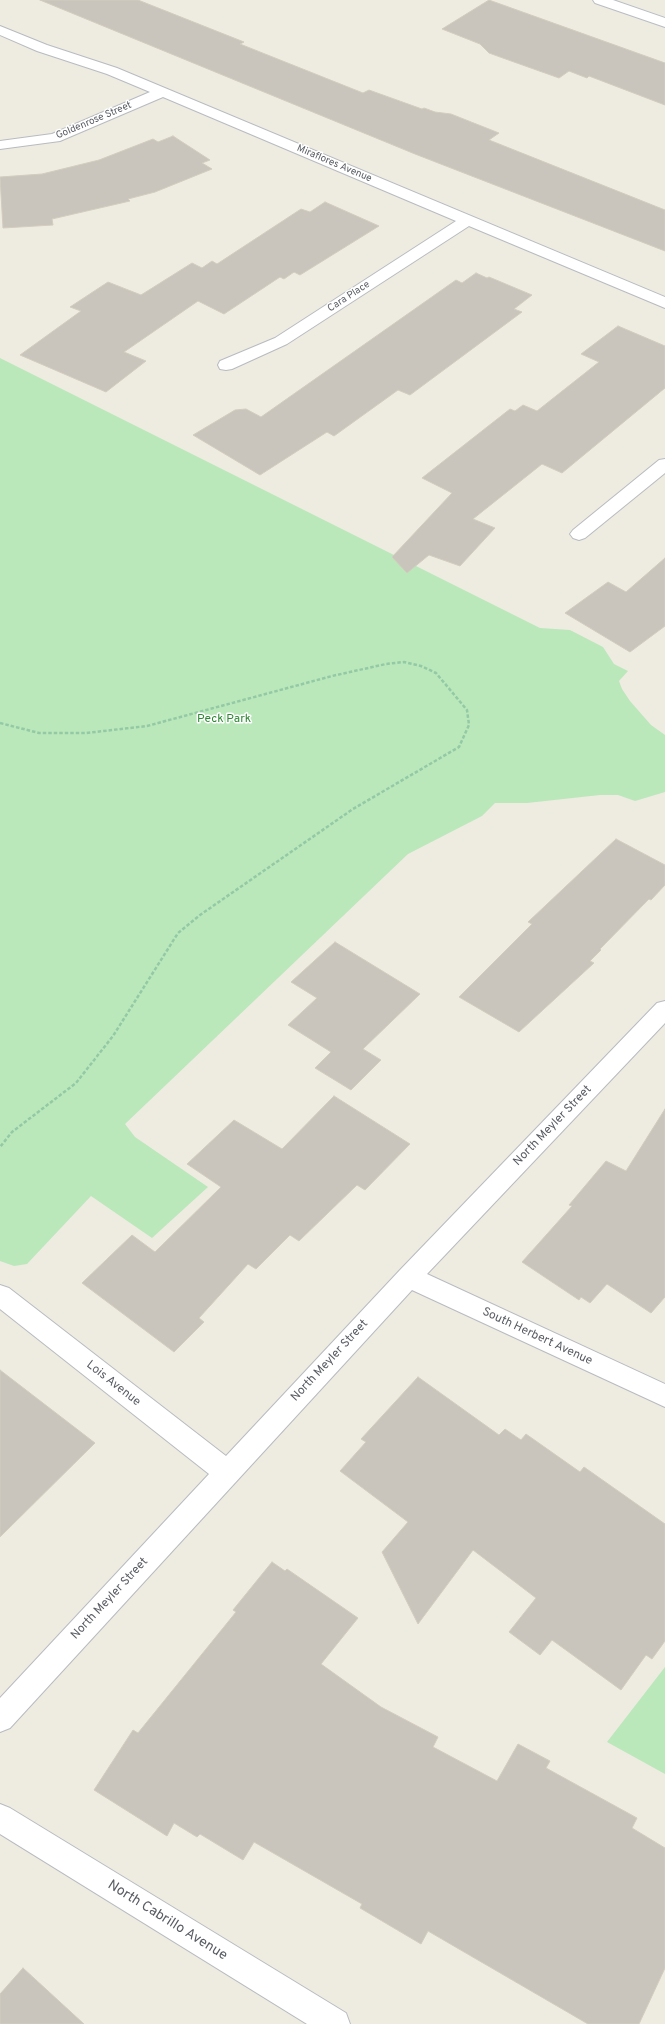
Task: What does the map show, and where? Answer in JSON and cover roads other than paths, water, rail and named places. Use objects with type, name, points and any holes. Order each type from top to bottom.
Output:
[{"type":"street","points":[[600,0],[665,23]]},
{"type":"street","name":"Miraflores Avenue","points":[[0,30],[42,48],[112,71],[665,303]]},
{"type":"street","name":"Goldenrose Street","points":[[0,145],[55,138],[163,92]]},
{"type":"street","name":"Cara Place","points":[[226,365],[281,341],[468,220]]},
{"type":"street","points":[[579,534],[665,464]]},
{"type":"street","name":"North Meyler Street","points":[[0,1718],[226,1472],[409,1277],[665,1009]]},
{"type":"street","name":"South Herbert Avenue","points":[[409,1277],[665,1396]]},
{"type":"street","name":"Lois Avenue","points":[[0,1295],[226,1472]]},
{"type":"street","name":"North Cabrillo Avenue","points":[[0,1818],[335,2024]]},
{"type":"park label","name":"Peck Park","points":[[224,720]]}]
